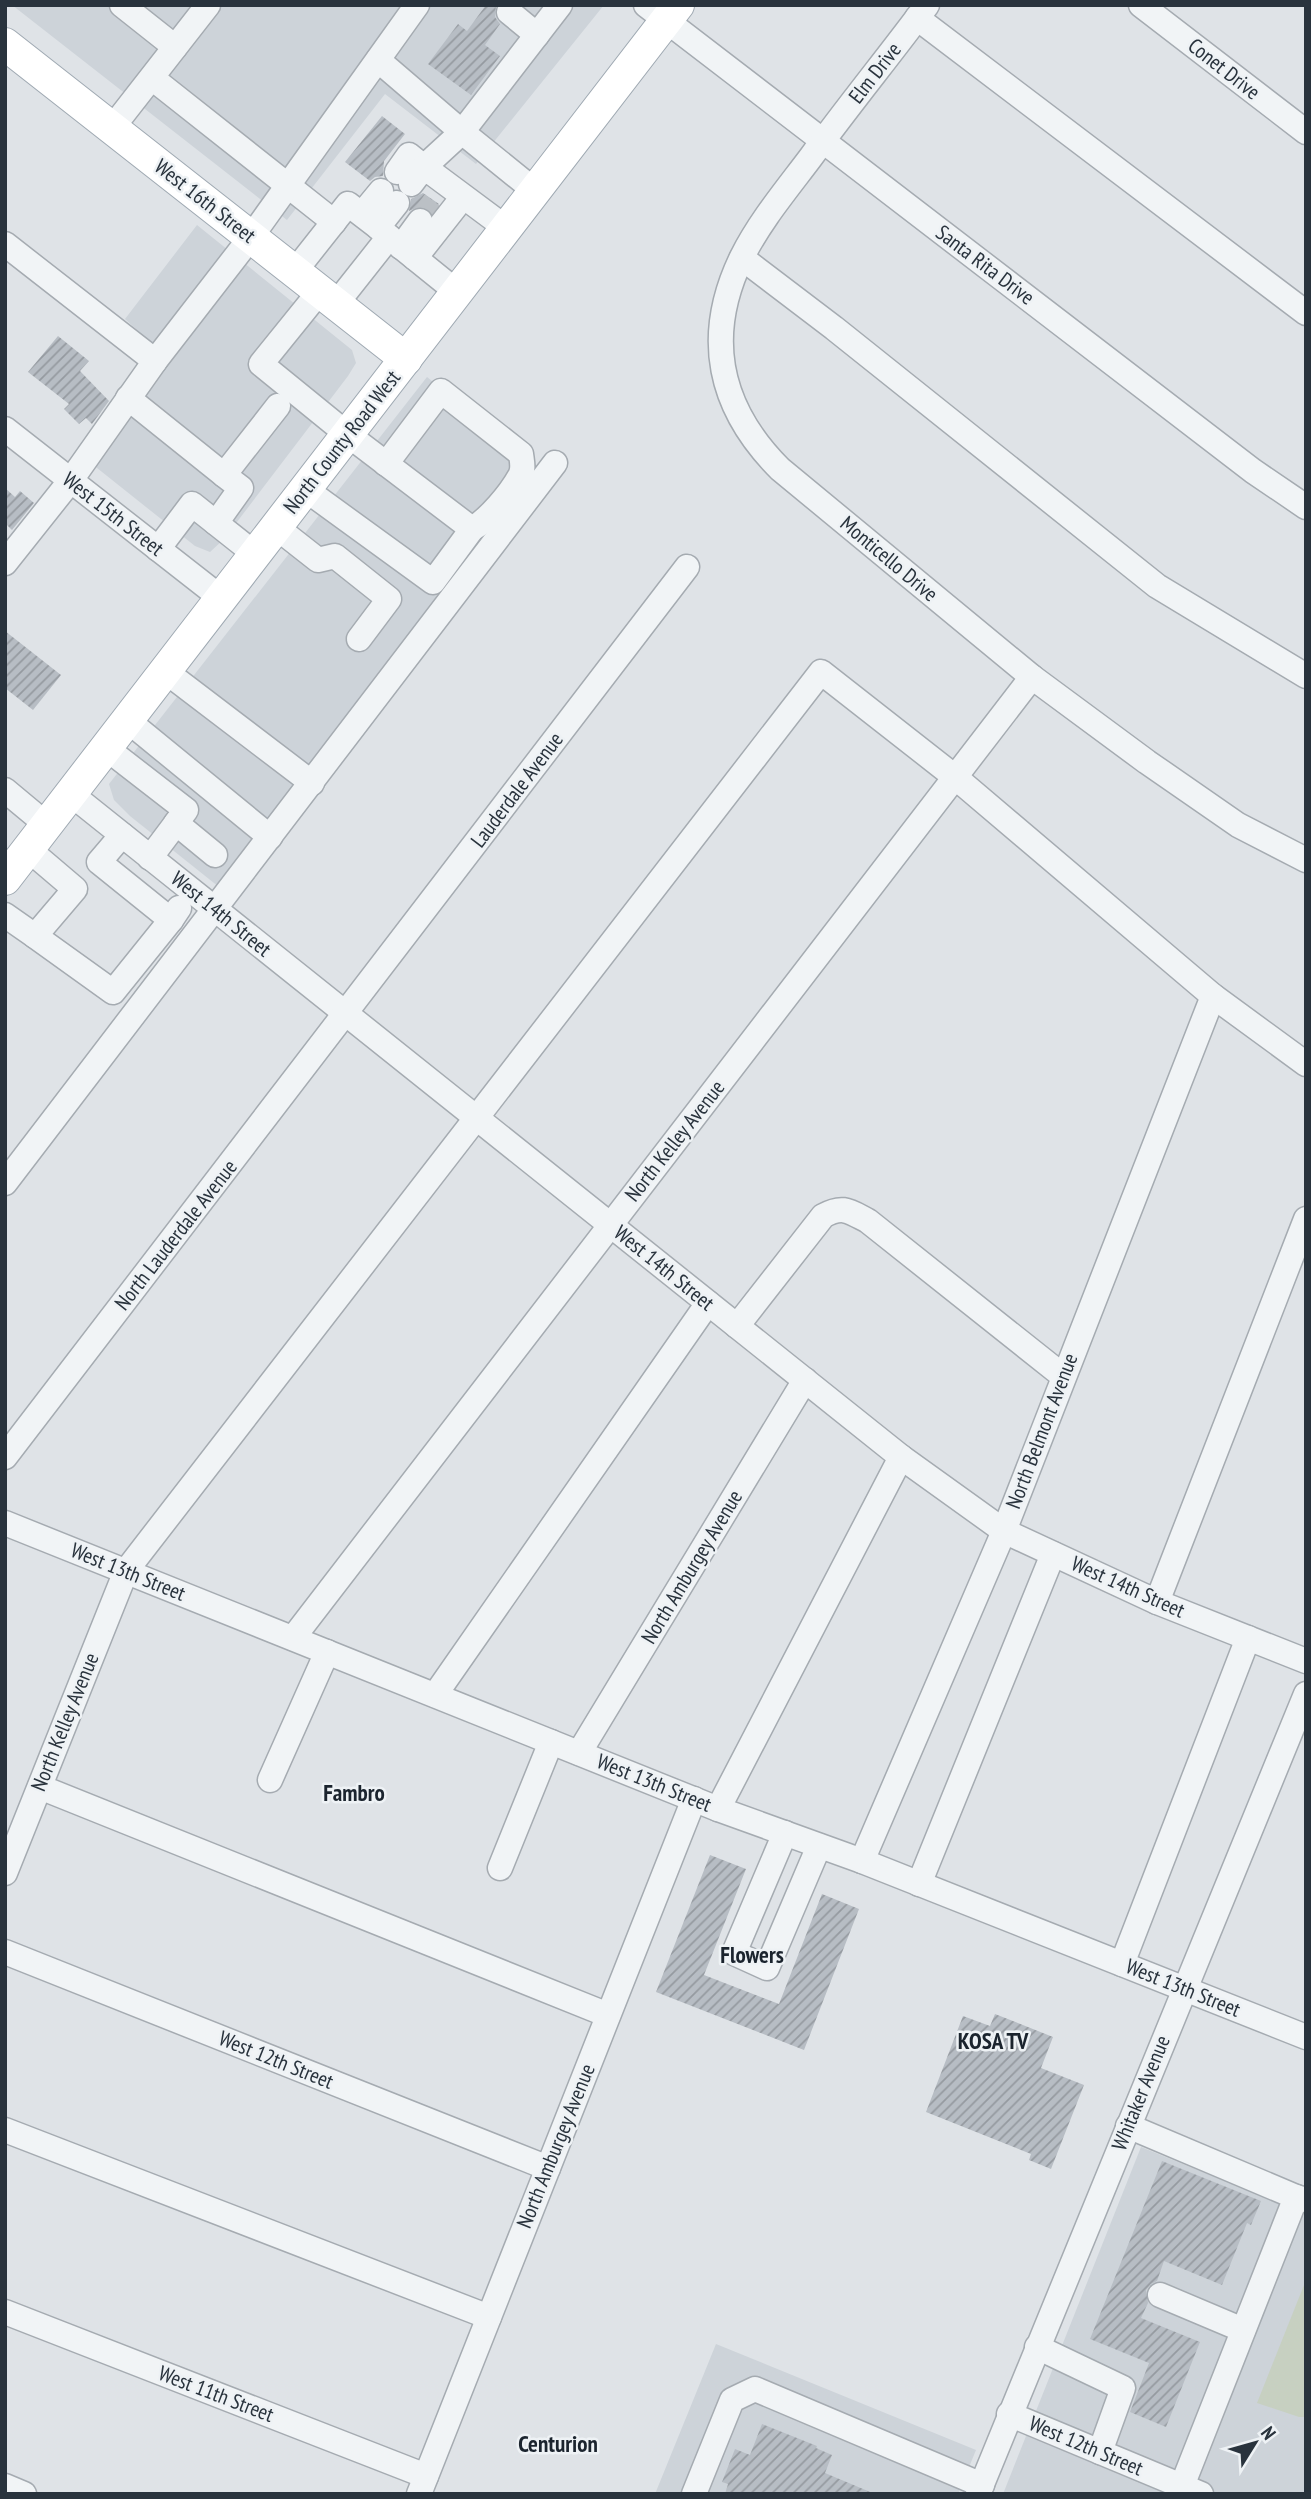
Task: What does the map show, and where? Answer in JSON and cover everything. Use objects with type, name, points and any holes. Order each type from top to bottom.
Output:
[{"type":"main road","name":"North County Road West","points":[[5,879],[535,191],[664,10]]},
{"type":"main road","name":"West 16th Street","points":[[5,44],[406,359]]},
{"type":"street","points":[[122,5],[176,47]]},
{"type":"street","points":[[112,128],[208,5]]},
{"type":"street","points":[[5,564],[71,480],[155,360],[251,237],[416,5]]},
{"type":"street","points":[[389,236],[402,183],[462,132],[560,5]]},
{"type":"street","name":"Conet Drive","points":[[1142,5],[1306,132]]},
{"type":"street","name":"Santa Rita Drive","points":[[664,10],[822,141],[1253,471],[1306,508]]},
{"type":"street","points":[[509,12],[537,35]]},
{"type":"street","points":[[922,12],[1306,313]]},
{"type":"street","name":"Elm Drive","points":[[822,141],[922,12]]},
{"type":"street","points":[[378,60],[535,191]]},
{"type":"street","points":[[152,78],[334,222]]},
{"type":"street","name":"Monticello Drive","points":[[822,141],[769,214],[742,258],[727,299],[721,344],[723,373],[743,426],[780,470],[1032,677],[1238,825],[1306,860]]},
{"type":"street","points":[[402,183],[506,229]]},
{"type":"street","points":[[441,201],[389,236],[261,363],[347,435],[472,529]]},
{"type":"street","points":[[389,236],[441,201]]},
{"type":"street","points":[[295,271],[348,204],[457,292]]},
{"type":"street","points":[[5,244],[155,360]]},
{"type":"street","points":[[742,258],[834,328],[1157,586],[1306,676]]},
{"type":"street","points":[[305,489],[433,582],[472,529],[485,521],[520,475],[523,464],[521,454],[441,391],[386,464]]},
{"type":"street","points":[[128,398],[241,488],[216,523]]},
{"type":"street","points":[[224,475],[278,406]]},
{"type":"street","name":"West 15th Street","points":[[5,429],[221,598]]},
{"type":"street","points":[[10,1167],[312,783],[555,463]]},
{"type":"street","points":[[158,549],[192,504],[255,554]]},
{"type":"street","points":[[276,527],[318,560],[335,556],[389,599],[359,639]]},
{"type":"street","name":"Lauderdale Avenue","points":[[346,1014],[687,567]]},
{"type":"street","points":[[165,671],[312,783]]},
{"type":"street","name":"North Kelley Avenue","points":[[5,1872],[126,1571],[821,672],[954,777]]},
{"type":"street","name":"North Kelley Avenue","points":[[293,1638],[1032,677]]},
{"type":"street","points":[[127,720],[270,837]]},
{"type":"street","points":[[106,748],[186,810],[150,858]]},
{"type":"street","points":[[954,777],[1213,996],[1306,1064]]},
{"type":"street","points":[[5,790],[75,889]]},
{"type":"street","name":"West 14th Street","points":[[71,794],[901,1457],[1004,1531],[1157,1602],[1306,1661]]},
{"type":"street","points":[[176,823],[215,855]]},
{"type":"street","points":[[35,936],[75,889],[106,868],[122,835]]},
{"type":"street","points":[[106,868],[168,923]]},
{"type":"street","points":[[5,915],[113,992],[192,891]]},
{"type":"street","name":"North Belmont Avenue","points":[[862,1861],[1004,1531],[1213,996]]},
{"type":"street","name":"North Lauderdale Avenue","points":[[5,1457],[346,1014]]},
{"type":"street","points":[[737,1325],[823,1216],[832,1211],[846,1209],[867,1221],[1063,1376]]},
{"type":"street","points":[[1157,1602],[1306,1219]]},
{"type":"street","points":[[435,1695],[708,1303]]},
{"type":"street","name":"North Amburgey Avenue","points":[[579,1753],[805,1380]]},
{"type":"street","points":[[718,1809],[901,1457]]},
{"type":"street","name":"West 13th Street","points":[[5,1523],[718,1809],[862,1861],[1306,2037]]},
{"type":"street","points":[[919,1884],[1053,1554]]},
{"type":"street","points":[[1122,1964],[1248,1638]]},
{"type":"street","points":[[270,1780],[327,1652]]},
{"type":"street","name":"Whitaker Avenue","points":[[980,2489],[1306,1693]]},
{"type":"street","points":[[500,1868],[551,1742]]},
{"type":"street","points":[[40,1787],[608,2015]]},
{"type":"street","name":"North Amburgey Avenue","points":[[423,2485],[694,1799]]},
{"type":"street","points":[[785,1833],[734,1953],[767,1968],[819,1846]]},
{"type":"street","name":"West 12th Street","points":[[5,1952],[548,2168]]},
{"type":"street","points":[[1128,2126],[1301,2199],[1243,2330],[1191,2490]]},
{"type":"street","points":[[5,2130],[489,2317]]},
{"type":"street","points":[[1160,2295],[1243,2330]]},
{"type":"street","name":"West 11th Street","points":[[5,2312],[423,2485]]},
{"type":"street","points":[[1037,2347],[1123,2388],[1100,2452]]},
{"type":"street","points":[[694,2494],[732,2400],[755,2389],[980,2489]]},
{"type":"street","name":"West 12th Street","points":[[1009,2414],[1191,2490]]},
{"type":"street","points":[[5,2486],[24,2494]]},
{"type":"shaded area","points":[[12,5],[604,5],[476,164],[385,94],[287,220]]},
{"type":"shaded area","points":[[197,225],[352,350],[356,363],[224,539],[210,552],[195,546],[92,464],[170,360],[125,319]]},
{"type":"shaded area","points":[[427,377],[541,469],[224,891],[130,816],[114,800],[109,784]]},
{"type":"shaded area","points":[[1141,2147],[1306,2214],[1306,2494],[1003,2494]]},
{"type":"shaded area","points":[[716,2344],[976,2450],[958,2494],[655,2494]]},
{"type":"green space","points":[[1306,2280],[1306,2417],[1299,2417],[1257,2403]]},
{"type":"building","points":[[486,5],[496,5],[495,17],[500,24],[485,45],[500,56],[471,95],[428,64],[458,24],[467,31]]},
{"type":"building","points":[[382,116],[405,134],[384,161],[383,176],[370,181],[345,162]]},
{"type":"building","points":[[423,193],[439,204],[432,213],[421,206],[409,211],[411,199]]},
{"type":"building","points":[[58,336],[89,361],[80,371],[109,401],[92,424],[86,418],[79,424],[64,409],[69,404],[28,372]]},
{"type":"building","points":[[5,488],[15,497],[20,491],[34,503],[12,530],[5,523]]},
{"type":"building","points":[[5,631],[61,675],[33,710],[5,688]]},
{"type":"building","points":[[710,1855],[746,1869],[704,1975],[779,2004],[822,1894],[859,1909],[804,2050],[656,1992]]},
{"type":"building","points":[[995,2014],[1053,2037],[1041,2068],[1084,2085],[1051,2169],[1029,2160],[1031,2154],[926,2112],[963,2016],[990,2026]]},
{"type":"building","points":[[1162,2161],[1261,2201],[1251,2225],[1247,2223],[1222,2285],[1164,2261],[1157,2281],[1146,2290],[1148,2303],[1141,2318],[1200,2342],[1166,2427],[1130,2412],[1149,2363],[1090,2339]]},
{"type":"building","points":[[762,2424],[817,2446],[816,2448],[832,2455],[825,2473],[875,2494],[725,2494],[728,2484],[722,2482],[735,2449],[750,2455]]},
{"type":"tunnel","points":[[420,221],[435,201]]},
{"type":"district","name":"Fambro","points":[[354,1793]]},
{"type":"district","name":"Flowers","points":[[752,1955]]},
{"type":"district","name":"KOSA TV","points":[[993,2041]]},
{"type":"district","name":"Centurion","points":[[558,2444]]}]
